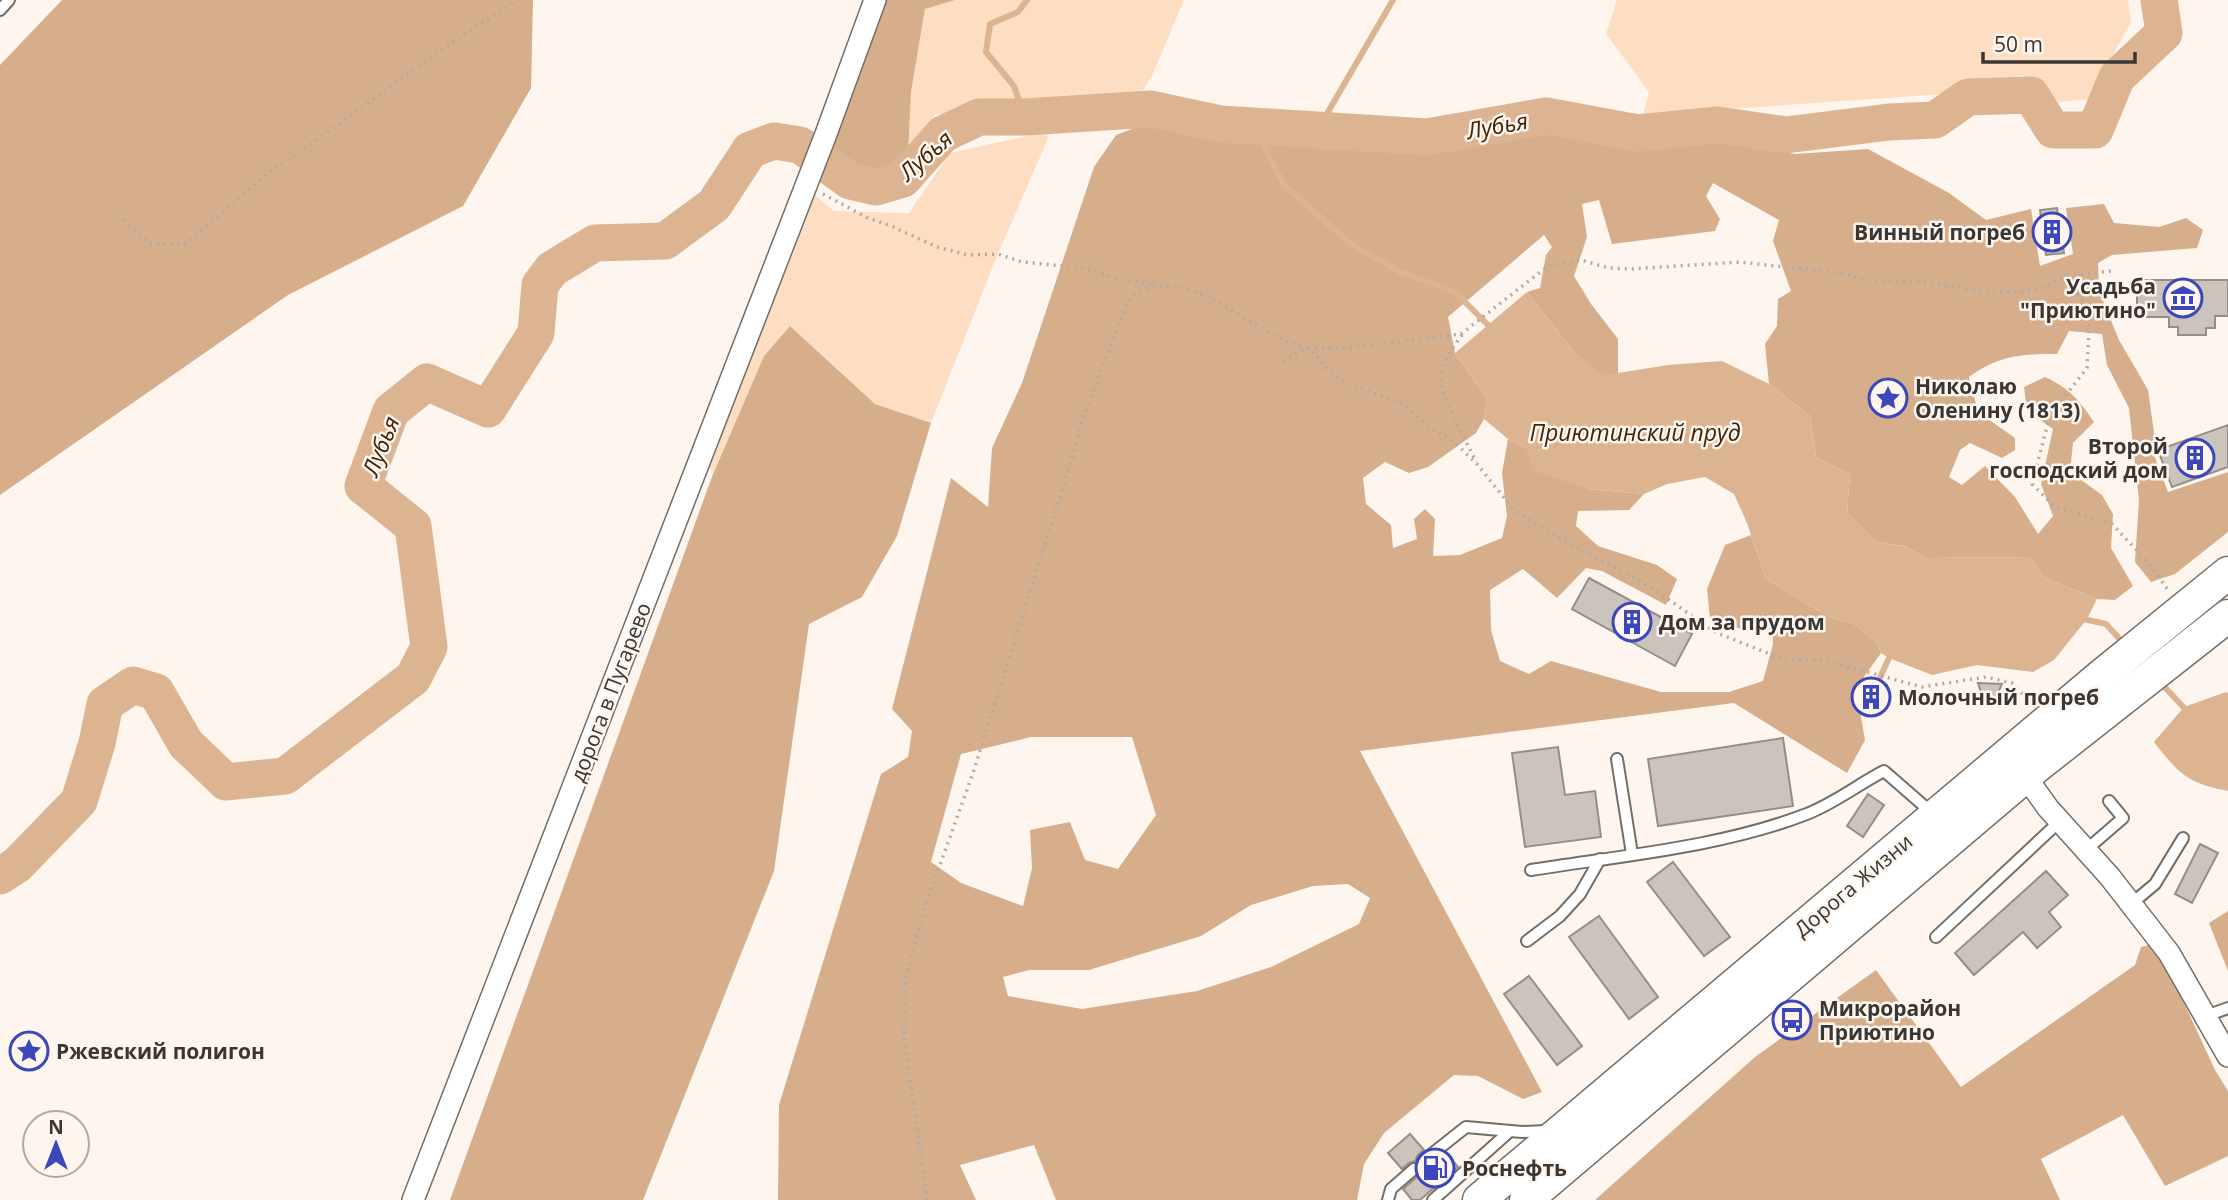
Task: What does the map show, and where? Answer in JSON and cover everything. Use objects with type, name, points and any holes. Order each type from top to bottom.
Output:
[{"type":"main road","name":"Дорога Жизни","points":[[1526,1200],[2025,776],[2111,688],[2172,606],[2228,573]]},
{"type":"main road","name":"Дорога Жизни","points":[[1479,1200],[1933,818],[2111,688],[2195,642],[2228,616]]},
{"type":"street","name":"дорога в Пугарево","points":[[414,1200],[826,134],[875,0]]},
{"type":"street","points":[[2025,776],[2169,953],[2228,1056]]},
{"type":"lane","points":[[0,10],[9,0]]},
{"type":"lane","points":[[1617,759],[1632,855]]},
{"type":"lane","points":[[1531,870],[1632,855],[1758,831],[1807,814],[1884,771],[1923,805],[1933,818]]},
{"type":"lane","points":[[2086,850],[2123,818],[2109,802]]},
{"type":"lane","points":[[1936,937],[2060,821]]},
{"type":"lane","points":[[2131,904],[2155,884],[2183,838]]},
{"type":"lane","points":[[1527,941],[1559,916],[1580,894],[1600,859]]},
{"type":"lane","points":[[2206,1016],[2228,1008]]},
{"type":"lane","points":[[1423,1161],[1466,1127],[1510,1131],[1560,1131]]},
{"type":"lane","points":[[1433,1200],[1510,1131]]},
{"type":"lane","points":[[1388,1200],[1391,1189],[1414,1169]]},
{"type":"path","points":[[124,220],[150,244],[186,244],[269,172],[449,44],[518,0]]},
{"type":"path","points":[[807,183],[834,203],[937,247],[968,255],[998,254],[1022,262],[1084,268],[1121,280],[1185,288],[1211,298],[1277,337],[1307,348],[1345,348],[1461,334],[1548,266],[1581,260],[1609,268],[1630,269],[1714,263],[1761,264],[1839,272],[1868,280],[1926,282],[1979,291],[2019,292],[2044,287],[2065,276],[2111,271]]},
{"type":"path","points":[[2065,276],[2090,312],[2087,368],[2050,415],[2032,484],[2054,506],[2112,524],[2146,560],[2172,606]]},
{"type":"path","points":[[927,1200],[904,1036],[905,979],[993,710],[1081,423],[1126,306],[1134,296],[1154,285]]},
{"type":"path","points":[[1465,331],[1452,349],[1441,372],[1449,402],[1477,464],[1496,491],[1514,510],[1552,534],[1650,586],[1715,632],[1787,661],[1823,660],[1922,687],[1986,677],[2012,683],[2037,709]]},
{"type":"path","points":[[1283,361],[1307,348]]},
{"type":"path","points":[[1307,348],[1321,360],[1328,372],[1346,383],[1406,407],[1429,428],[1452,440],[1477,464]]},
{"type":"shaded area","points":[[62,0],[533,0],[531,88],[463,206],[288,295],[0,495],[0,65]]},
{"type":"shaded area","points":[[881,0],[955,0],[925,9],[911,92],[908,157],[893,176],[860,176],[832,148]]},
{"type":"shaded area","points":[[955,0],[1184,0],[1152,76],[1136,103],[1055,102],[1005,105],[934,115],[919,151],[908,157],[911,92],[925,9]]},
{"type":"shaded area","points":[[1617,0],[2128,0],[2131,22],[2089,99],[2059,102],[2023,75],[1943,94],[1643,115],[1649,92],[1606,34]]},
{"type":"shaded area","points":[[1145,124],[1315,145],[1424,150],[1540,133],[1635,146],[1712,141],[1795,154],[1868,149],[1949,193],[1986,220],[2031,209],[2040,266],[2073,254],[2066,208],[2104,204],[2114,223],[2159,227],[2186,218],[2203,230],[2197,248],[2112,255],[2098,263],[2099,291],[2119,340],[2148,390],[2155,440],[2154,455],[2168,492],[2228,472],[2228,532],[2175,574],[2151,582],[2135,562],[2139,500],[2129,408],[2107,365],[2102,334],[2069,331],[2057,354],[2011,357],[1990,364],[1969,377],[1978,412],[2015,438],[2015,450],[2002,458],[1970,443],[1960,450],[1949,477],[1962,485],[1985,466],[2015,497],[2038,534],[2053,516],[2041,484],[2053,429],[2027,411],[2024,387],[2045,377],[2053,381],[2073,396],[2094,422],[2073,443],[2070,472],[2102,495],[2113,514],[2111,548],[2133,586],[2115,600],[2097,599],[2043,577],[2030,557],[1926,558],[1904,546],[1876,542],[1847,513],[1850,474],[1816,457],[1810,416],[1769,384],[1765,344],[1777,326],[1778,299],[1791,291],[1773,241],[1779,220],[1713,183],[1706,196],[1720,219],[1715,231],[1612,244],[1599,200],[1582,204],[1587,237],[1574,276],[1618,339],[1618,373],[1605,376],[1576,355],[1527,292],[1540,288],[1546,255],[1552,247],[1544,235],[1448,317],[1455,353],[1487,399],[1484,419],[1476,433],[1428,467],[1409,473],[1385,462],[1363,478],[1366,504],[1391,525],[1393,548],[1417,539],[1414,519],[1425,509],[1435,519],[1433,556],[1460,555],[1502,538],[1507,516],[1502,473],[1508,439],[1588,489],[1644,494],[1629,510],[1578,511],[1576,526],[1598,546],[1657,565],[1677,579],[1666,605],[1602,571],[1586,568],[1557,598],[1523,569],[1490,590],[1491,630],[1500,661],[1529,674],[1551,661],[1661,692],[1729,692],[1763,681],[1773,644],[1772,629],[1746,631],[1710,618],[1707,589],[1725,545],[1751,535],[1766,579],[1827,616],[1854,624],[1877,643],[1881,653],[1856,688],[1865,740],[1847,773],[1734,703],[1360,751],[1542,1092],[1523,1099],[1478,1076],[1454,1075],[1384,1133],[1364,1164],[1357,1200],[1056,1200],[1034,1145],[960,1165],[976,1200],[778,1200],[779,1105],[881,774],[908,757],[912,731],[892,709],[951,478],[988,507],[992,448],[1022,383],[1094,167],[1116,135]],"holes":[[[1031,737],[1132,737],[1156,815],[1118,869],[1085,860],[1070,822],[1030,830],[1032,868],[1023,906],[961,883],[931,862],[961,754]],[[1348,884],[1370,898],[1359,924],[1271,967],[1197,991],[1082,1009],[1008,996],[1003,977],[1029,970],[1089,970],[1201,936],[1251,905],[1313,886]]]},
{"type":"shaded area","points":[[1040,133],[1049,136],[995,261],[931,423],[875,404],[790,326],[764,356],[713,473],[709,466],[814,194],[834,211],[909,213],[950,153]]},
{"type":"shaded area","points":[[790,326],[875,404],[931,423],[897,536],[862,597],[809,624],[774,871],[643,1200],[450,1200],[713,474],[764,356]]},
{"type":"shaded area","points":[[2228,911],[2228,971],[2209,923]]},
{"type":"shaded area","points":[[2153,944],[2166,964],[2215,1070],[2228,1091],[2228,1156],[2165,1186],[2123,1115],[2041,1159],[2060,1200],[1595,1200],[1755,1057],[1876,970],[1961,1087],[2135,965],[2141,947]]},
{"type":"water","name":"Приютинский пруд","points":[[1527,292],[1576,355],[1605,375],[1668,365],[1722,361],[1769,384],[1810,416],[1816,457],[1850,474],[1847,513],[1876,542],[1904,546],[1926,558],[2030,557],[2043,577],[2097,599],[2087,619],[2054,660],[2033,672],[1977,665],[1932,675],[1889,658],[1881,653],[1877,643],[1854,624],[1827,616],[1766,579],[1734,494],[1705,477],[1667,484],[1644,494],[1588,489],[1534,471],[1526,448],[1508,439],[1484,419],[1487,399],[1455,353]]},
{"type":"water","points":[[2226,692],[2228,791],[2185,776],[2154,742],[2184,707]]},
{"type":"building","name":"Винный погреб","points":[[2057,208],[2064,253],[2046,255],[2040,210]]},
{"type":"building","name":"Усадьба \"Приютино\"","points":[[2137,280],[2228,280],[2228,316],[2215,316],[2215,328],[2206,328],[2206,335],[2178,335],[2178,327],[2169,327],[2169,317],[2137,317]]},
{"type":"building","name":"Второй господский дом","points":[[2228,425],[2228,467],[2172,487],[2158,450]]},
{"type":"building","name":"Дом за прудом","points":[[1589,578],[1692,634],[1675,666],[1572,609]]},
{"type":"building","name":"Молочный погреб","points":[[1871,679],[1887,685],[1884,707],[1873,715],[1860,710],[1857,701],[1860,692],[1867,687]]},
{"type":"building","points":[[1978,683],[2002,684],[1997,695],[1990,700],[1982,696]]},
{"type":"building","points":[[1783,738],[1793,806],[1658,826],[1648,759]]},
{"type":"building","points":[[1558,747],[1565,795],[1595,791],[1601,837],[1525,847],[1512,753]]},
{"type":"building","points":[[1868,794],[1884,805],[1863,837],[1847,826]]},
{"type":"building","points":[[2200,844],[2218,853],[2192,903],[2175,894]]},
{"type":"building","points":[[1673,862],[1730,937],[1704,956],[1647,882]]},
{"type":"building","points":[[2046,871],[2068,895],[2049,912],[2061,927],[2037,948],[2023,932],[1974,975],[1955,953]]},
{"type":"building","points":[[1599,916],[1658,997],[1629,1019],[1569,937]]},
{"type":"building","points":[[1529,976],[1582,1046],[1557,1065],[1504,994]]},
{"type":"building","points":[[1410,1134],[1424,1150],[1415,1161],[1402,1169],[1388,1153]]},
{"type":"building","points":[[1446,1153],[1458,1167],[1420,1200],[1412,1200],[1403,1189],[1422,1169]]},
{"type":"waterway","points":[[1025,117],[1014,86],[986,52],[990,24],[1018,12],[1027,0]]},
{"type":"waterway","points":[[1317,131],[1393,0]]},
{"type":"waterway","name":"Лубья","points":[[0,876],[17,865],[79,801],[97,743],[105,704],[133,685],[156,692],[186,744],[226,782],[285,776],[413,678],[429,647],[413,526],[363,486],[391,411],[427,382],[488,409],[536,333],[540,285],[552,269],[595,243],[665,241],[714,205],[750,150],[774,141],[800,145],[850,181],[876,187],[903,179],[943,134],[979,117],[1025,117],[1151,109],[1221,124],[1427,137],[1546,116],[1638,133],[1718,125],[1786,135],[1889,122],[1935,120],[1968,97],[2031,95],[2053,130],[2095,130],[2117,77],[2164,33],[2159,0]]},
{"type":"waterway","points":[[1254,127],[1284,185],[1351,244],[1400,272],[1455,292],[1492,329]]},
{"type":"waterway","points":[[2079,618],[2106,624],[2125,645]]},
{"type":"waterway","points":[[1878,682],[1889,658]]},
{"type":"waterway","points":[[2159,681],[2187,711]]},
{"type":"place","name":"Винный погреб","points":[[2052,232]]},
{"type":"place","name":"Усадьба \"Приютино\"","points":[[2183,298]]},
{"type":"place","name":"Николаю Оленину (1813)","points":[[1888,398]]},
{"type":"place","name":"Второй господский дом","points":[[2195,458]]},
{"type":"place","name":"Дом за прудом","points":[[1632,622]]},
{"type":"place","name":"Молочный погреб","points":[[1871,697]]},
{"type":"place","name":"Микрорайон Приютино","points":[[1792,1020]]},
{"type":"place","name":"Ржевский полигон","points":[[29,1051]]},
{"type":"place","name":"Роснефть","points":[[1435,1168]]}]
